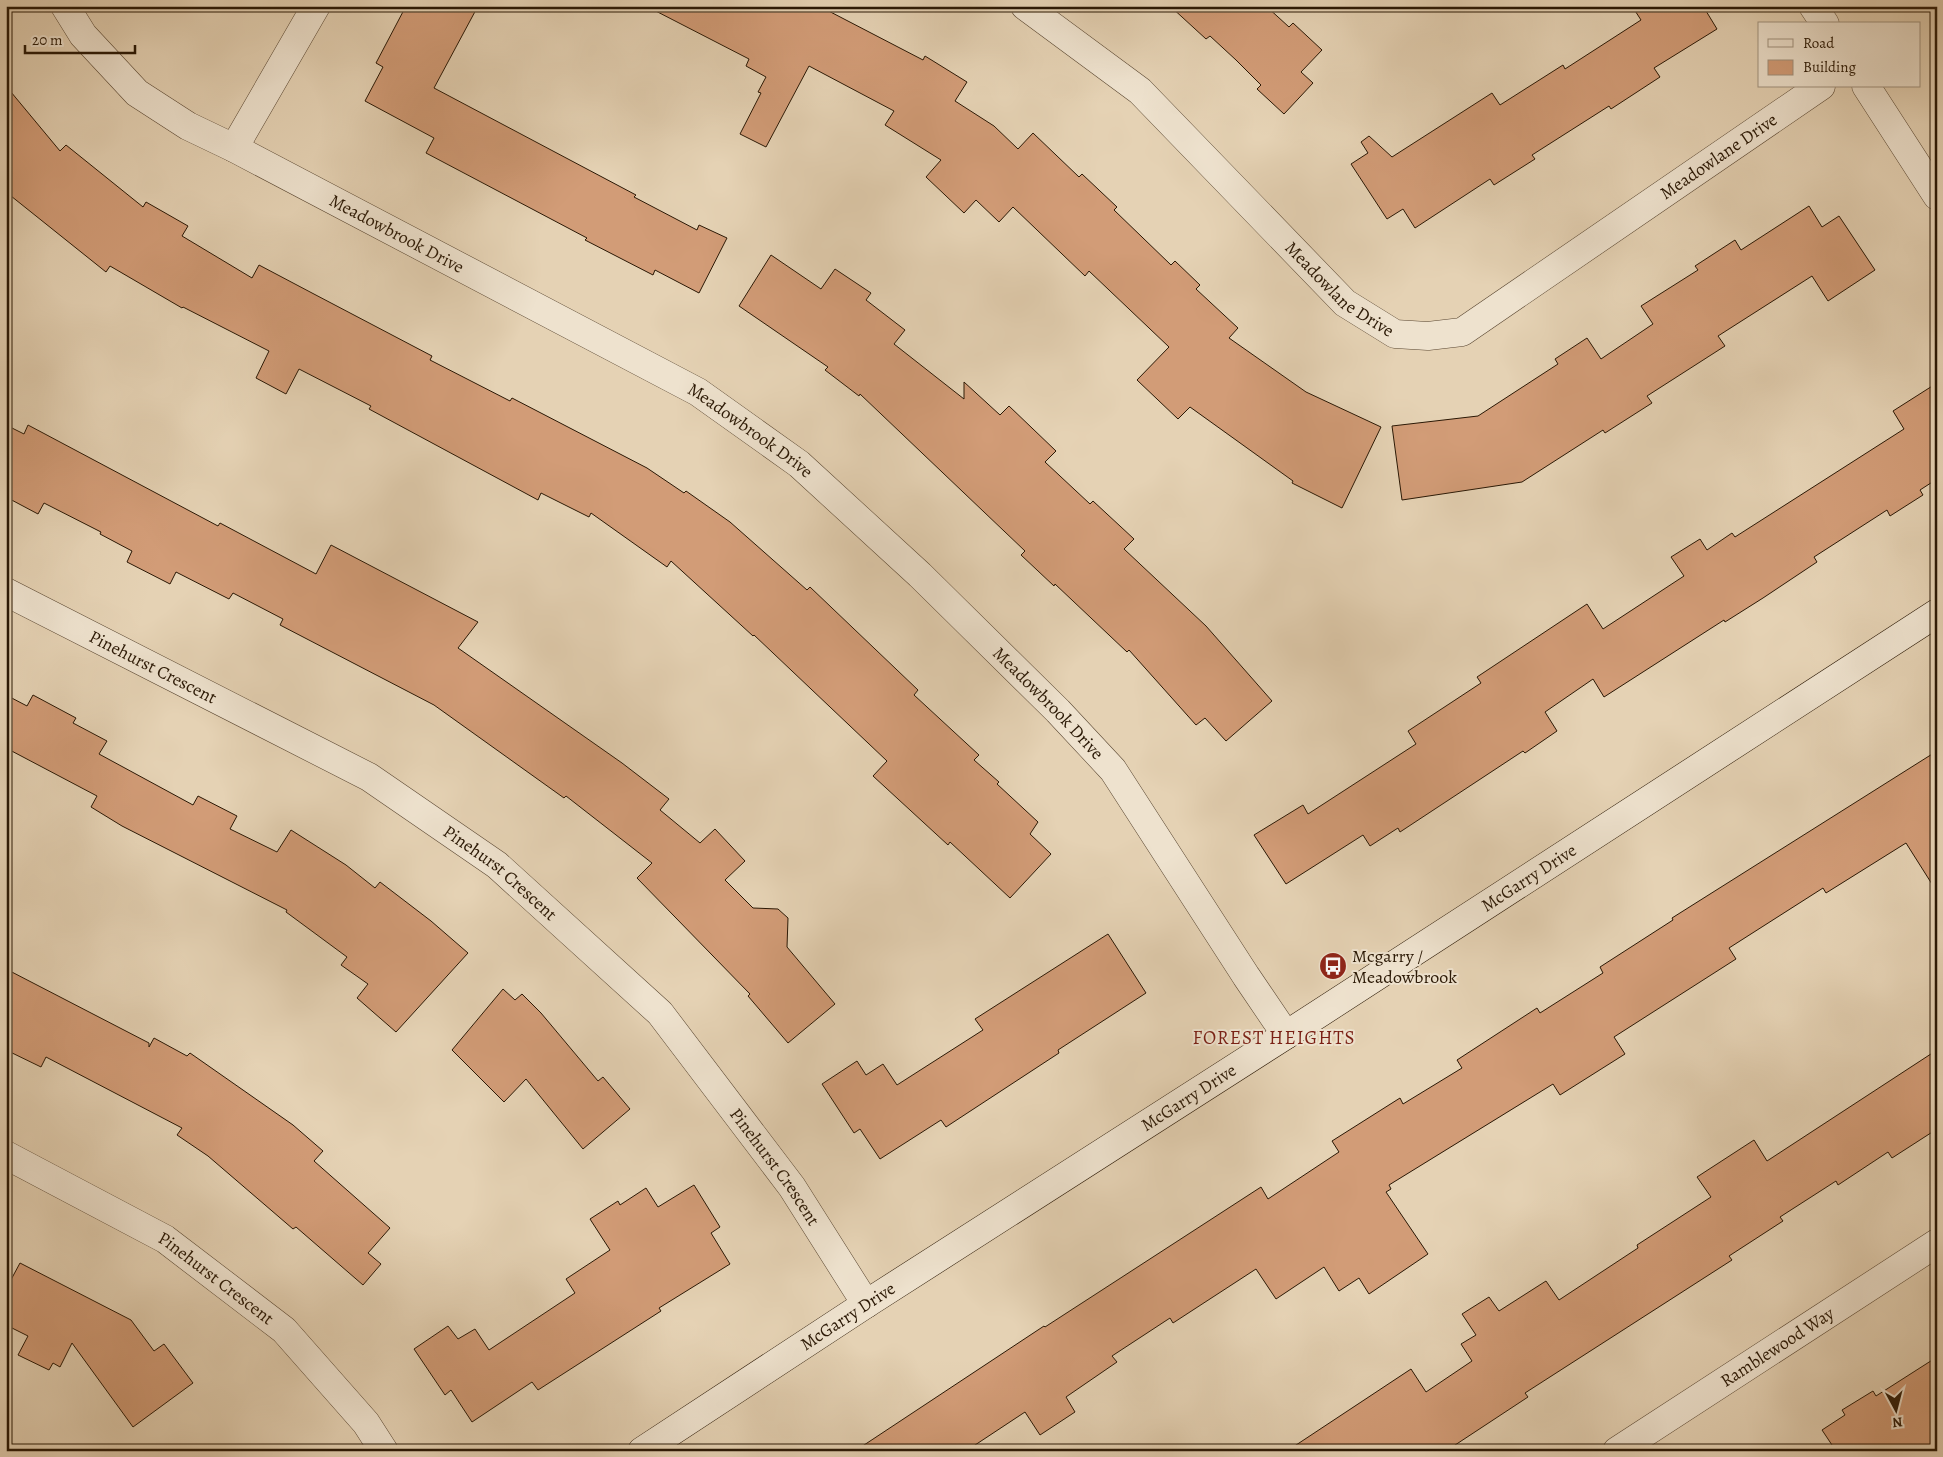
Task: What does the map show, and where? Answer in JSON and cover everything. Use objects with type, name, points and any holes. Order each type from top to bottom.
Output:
[{"type":"street","name":"Meadowbrook Drive","points":[[65,6],[83,35],[136,93],[188,126],[234,148],[698,392],[799,464],[920,575],[1058,711],[1113,770],[1246,976],[1286,1034]]},
{"type":"street","points":[[234,148],[316,6]]},
{"type":"street","name":"Meadowlane Drive","points":[[1025,6],[1140,91],[1345,303],[1395,334],[1428,336],[1462,332],[1818,88]]},
{"type":"street","points":[[1813,6],[1824,22]]},
{"type":"street","points":[[1867,88],[1937,196]]},
{"type":"street","name":"Pinehurst Crescent","points":[[6,592],[369,777],[497,865],[660,1013],[792,1187],[866,1304]]},
{"type":"street","name":"McGarry Drive","points":[[642,1451],[866,1304],[1937,614]]},
{"type":"street","name":"Pinehurst Crescent","points":[[6,1155],[165,1239],[284,1330],[366,1424],[384,1451]]},
{"type":"street","name":"Ramblewood Way","points":[[1617,1451],[1937,1243]]},
{"type":"building","points":[[406,6],[478,6],[434,88],[636,195],[634,197],[697,230],[699,225],[727,238],[699,293],[655,270],[653,275],[426,153],[434,138],[365,101],[383,67],[376,63]]},
{"type":"building","points":[[646,6],[819,6],[923,60],[925,56],[967,82],[955,101],[994,126],[1018,149],[1033,133],[1079,177],[1082,174],[1117,207],[1114,210],[1171,265],[1175,261],[1200,285],[1196,289],[1238,328],[1229,338],[1306,392],[1381,427],[1342,508],[1292,483],[1293,481],[1190,407],[1178,419],[1137,380],[1169,347],[1089,271],[1085,276],[1013,207],[999,222],[976,200],[964,213],[926,177],[941,160],[885,125],[894,111],[809,66],[766,147],[740,134],[761,93],[758,92],[766,77],[746,66],[749,59]]},
{"type":"building","points":[[1170,6],[1266,6],[1289,27],[1293,23],[1322,50],[1301,72],[1313,83],[1284,114],[1257,89],[1261,85],[1236,60],[1210,36],[1206,39]]},
{"type":"building","points":[[1632,6],[1703,6],[1717,29],[1654,68],[1660,77],[1611,109],[1609,106],[1532,155],[1535,159],[1494,185],[1490,179],[1415,228],[1403,209],[1387,219],[1351,164],[1368,153],[1361,142],[1369,136],[1392,157],[1492,93],[1500,105],[1563,65],[1565,69],[1641,20]]},
{"type":"building","points":[[6,86],[60,151],[66,145],[143,207],[146,202],[188,226],[182,236],[252,278],[259,265],[432,356],[430,360],[510,401],[512,398],[647,468],[684,493],[686,491],[730,522],[807,590],[810,587],[918,690],[914,695],[979,755],[974,760],[999,782],[997,784],[1038,822],[1030,834],[1051,854],[1010,898],[950,842],[948,845],[873,776],[887,761],[754,635],[671,561],[667,567],[591,513],[589,517],[541,493],[538,500],[369,409],[371,406],[299,369],[286,394],[256,378],[269,351],[182,308],[110,266],[106,272],[6,192]]},
{"type":"building","points":[[1809,206],[1822,227],[1839,216],[1875,270],[1828,301],[1812,276],[1718,336],[1725,346],[1647,396],[1652,403],[1605,433],[1603,430],[1522,482],[1402,500],[1392,426],[1478,416],[1558,364],[1555,359],[1587,338],[1601,359],[1653,324],[1641,306],[1698,270],[1695,266],[1735,240],[1741,250]]},
{"type":"building","points":[[771,255],[821,289],[835,269],[871,293],[866,300],[905,330],[894,344],[964,399],[964,382],[1000,415],[1009,406],[1056,451],[1045,462],[1090,504],[1093,501],[1134,539],[1124,549],[1206,626],[1272,701],[1226,741],[1205,718],[1196,725],[1129,650],[1127,652],[1055,584],[1054,586],[1021,555],[1025,551],[860,394],[859,396],[825,370],[828,367],[739,306]]},
{"type":"building","points":[[1937,383],[1937,479],[1920,490],[1923,495],[1890,516],[1887,510],[1814,557],[1817,562],[1763,598],[1725,622],[1724,620],[1604,697],[1593,679],[1545,712],[1557,731],[1525,753],[1523,751],[1400,832],[1398,828],[1370,846],[1363,835],[1286,884],[1254,835],[1303,805],[1308,814],[1416,744],[1408,731],[1481,683],[1477,677],[1587,604],[1603,629],[1684,576],[1671,557],[1700,539],[1707,550],[1732,533],[1735,537],[1904,429],[1893,411]]},
{"type":"building","points":[[6,425],[24,434],[28,425],[218,526],[220,523],[316,574],[331,545],[478,622],[458,648],[622,763],[669,799],[660,810],[700,843],[715,829],[745,861],[725,880],[753,908],[778,909],[788,918],[787,947],[835,1004],[788,1043],[748,996],[750,994],[637,878],[652,863],[566,796],[564,798],[434,705],[280,625],[283,619],[233,593],[229,599],[176,572],[170,584],[127,562],[132,551],[100,534],[101,532],[44,503],[38,514],[6,497]]},
{"type":"building","points":[[6,695],[27,706],[33,695],[76,718],[73,723],[107,741],[99,754],[193,805],[198,796],[237,816],[230,829],[277,852],[291,830],[346,865],[375,888],[380,882],[431,921],[468,953],[396,1032],[357,998],[368,984],[341,965],[347,957],[286,912],[287,910],[122,826],[91,807],[97,796],[6,748]]},
{"type":"building","points":[[1937,751],[1937,892],[1906,843],[1826,893],[1823,888],[1729,948],[1736,959],[1614,1037],[1625,1054],[1560,1095],[1553,1084],[1389,1185],[1391,1189],[1386,1192],[1428,1254],[1369,1294],[1359,1278],[1339,1291],[1324,1267],[1276,1299],[1256,1269],[1173,1323],[1170,1318],[1112,1356],[1117,1362],[1066,1397],[1075,1412],[1040,1435],[1025,1412],[966,1451],[855,1451],[1044,1326],[1261,1187],[1268,1199],[1339,1152],[1332,1141],[1400,1098],[1403,1104],[1462,1068],[1457,1060],[1537,1008],[1540,1013],[1603,973],[1600,967],[1673,920],[1672,918]]},
{"type":"building","points":[[1108,934],[1146,993],[1058,1050],[1059,1053],[946,1127],[941,1120],[880,1159],[860,1129],[854,1133],[822,1084],[857,1061],[866,1075],[883,1064],[897,1085],[983,1030],[975,1019]]},
{"type":"building","points":[[6,969],[149,1043],[149,1047],[154,1038],[187,1056],[190,1053],[293,1125],[323,1151],[314,1161],[390,1228],[368,1253],[381,1264],[363,1285],[296,1227],[293,1229],[208,1156],[177,1135],[182,1128],[46,1057],[41,1067],[6,1050]]},
{"type":"building","points":[[503,989],[515,1000],[522,994],[541,1013],[598,1081],[603,1077],[630,1109],[583,1149],[526,1079],[504,1102],[452,1050]]},
{"type":"building","points":[[1937,1050],[1937,1129],[1892,1158],[1888,1152],[1838,1185],[1836,1181],[1780,1217],[1783,1221],[1729,1256],[1732,1260],[1525,1393],[1528,1397],[1446,1451],[1287,1451],[1411,1369],[1426,1392],[1472,1361],[1461,1344],[1476,1335],[1462,1314],[1489,1297],[1499,1311],[1546,1281],[1559,1300],[1638,1248],[1637,1245],[1711,1197],[1697,1177],[1754,1140],[1767,1161]]},
{"type":"building","points":[[694,1185],[720,1227],[711,1233],[730,1264],[659,1308],[661,1311],[538,1390],[532,1382],[472,1422],[451,1390],[445,1395],[414,1349],[448,1326],[458,1339],[475,1329],[489,1350],[575,1293],[566,1279],[610,1250],[590,1219],[618,1201],[620,1205],[646,1188],[658,1207]]},
{"type":"building","points":[[20,1263],[131,1320],[154,1351],[164,1344],[193,1383],[133,1427],[72,1343],[60,1367],[53,1363],[49,1370],[18,1355],[28,1336],[6,1325],[6,1289]]},
{"type":"building","points":[[1937,1357],[1937,1451],[1836,1451],[1822,1430],[1845,1415],[1842,1410],[1873,1391],[1876,1396]]},
{"type":"place","name":"Mcgarry / Meadowbrook","points":[[1333,966]]},
{"type":"district","name":"FOREST HEIGHTS","points":[[1274,1038]]}]
